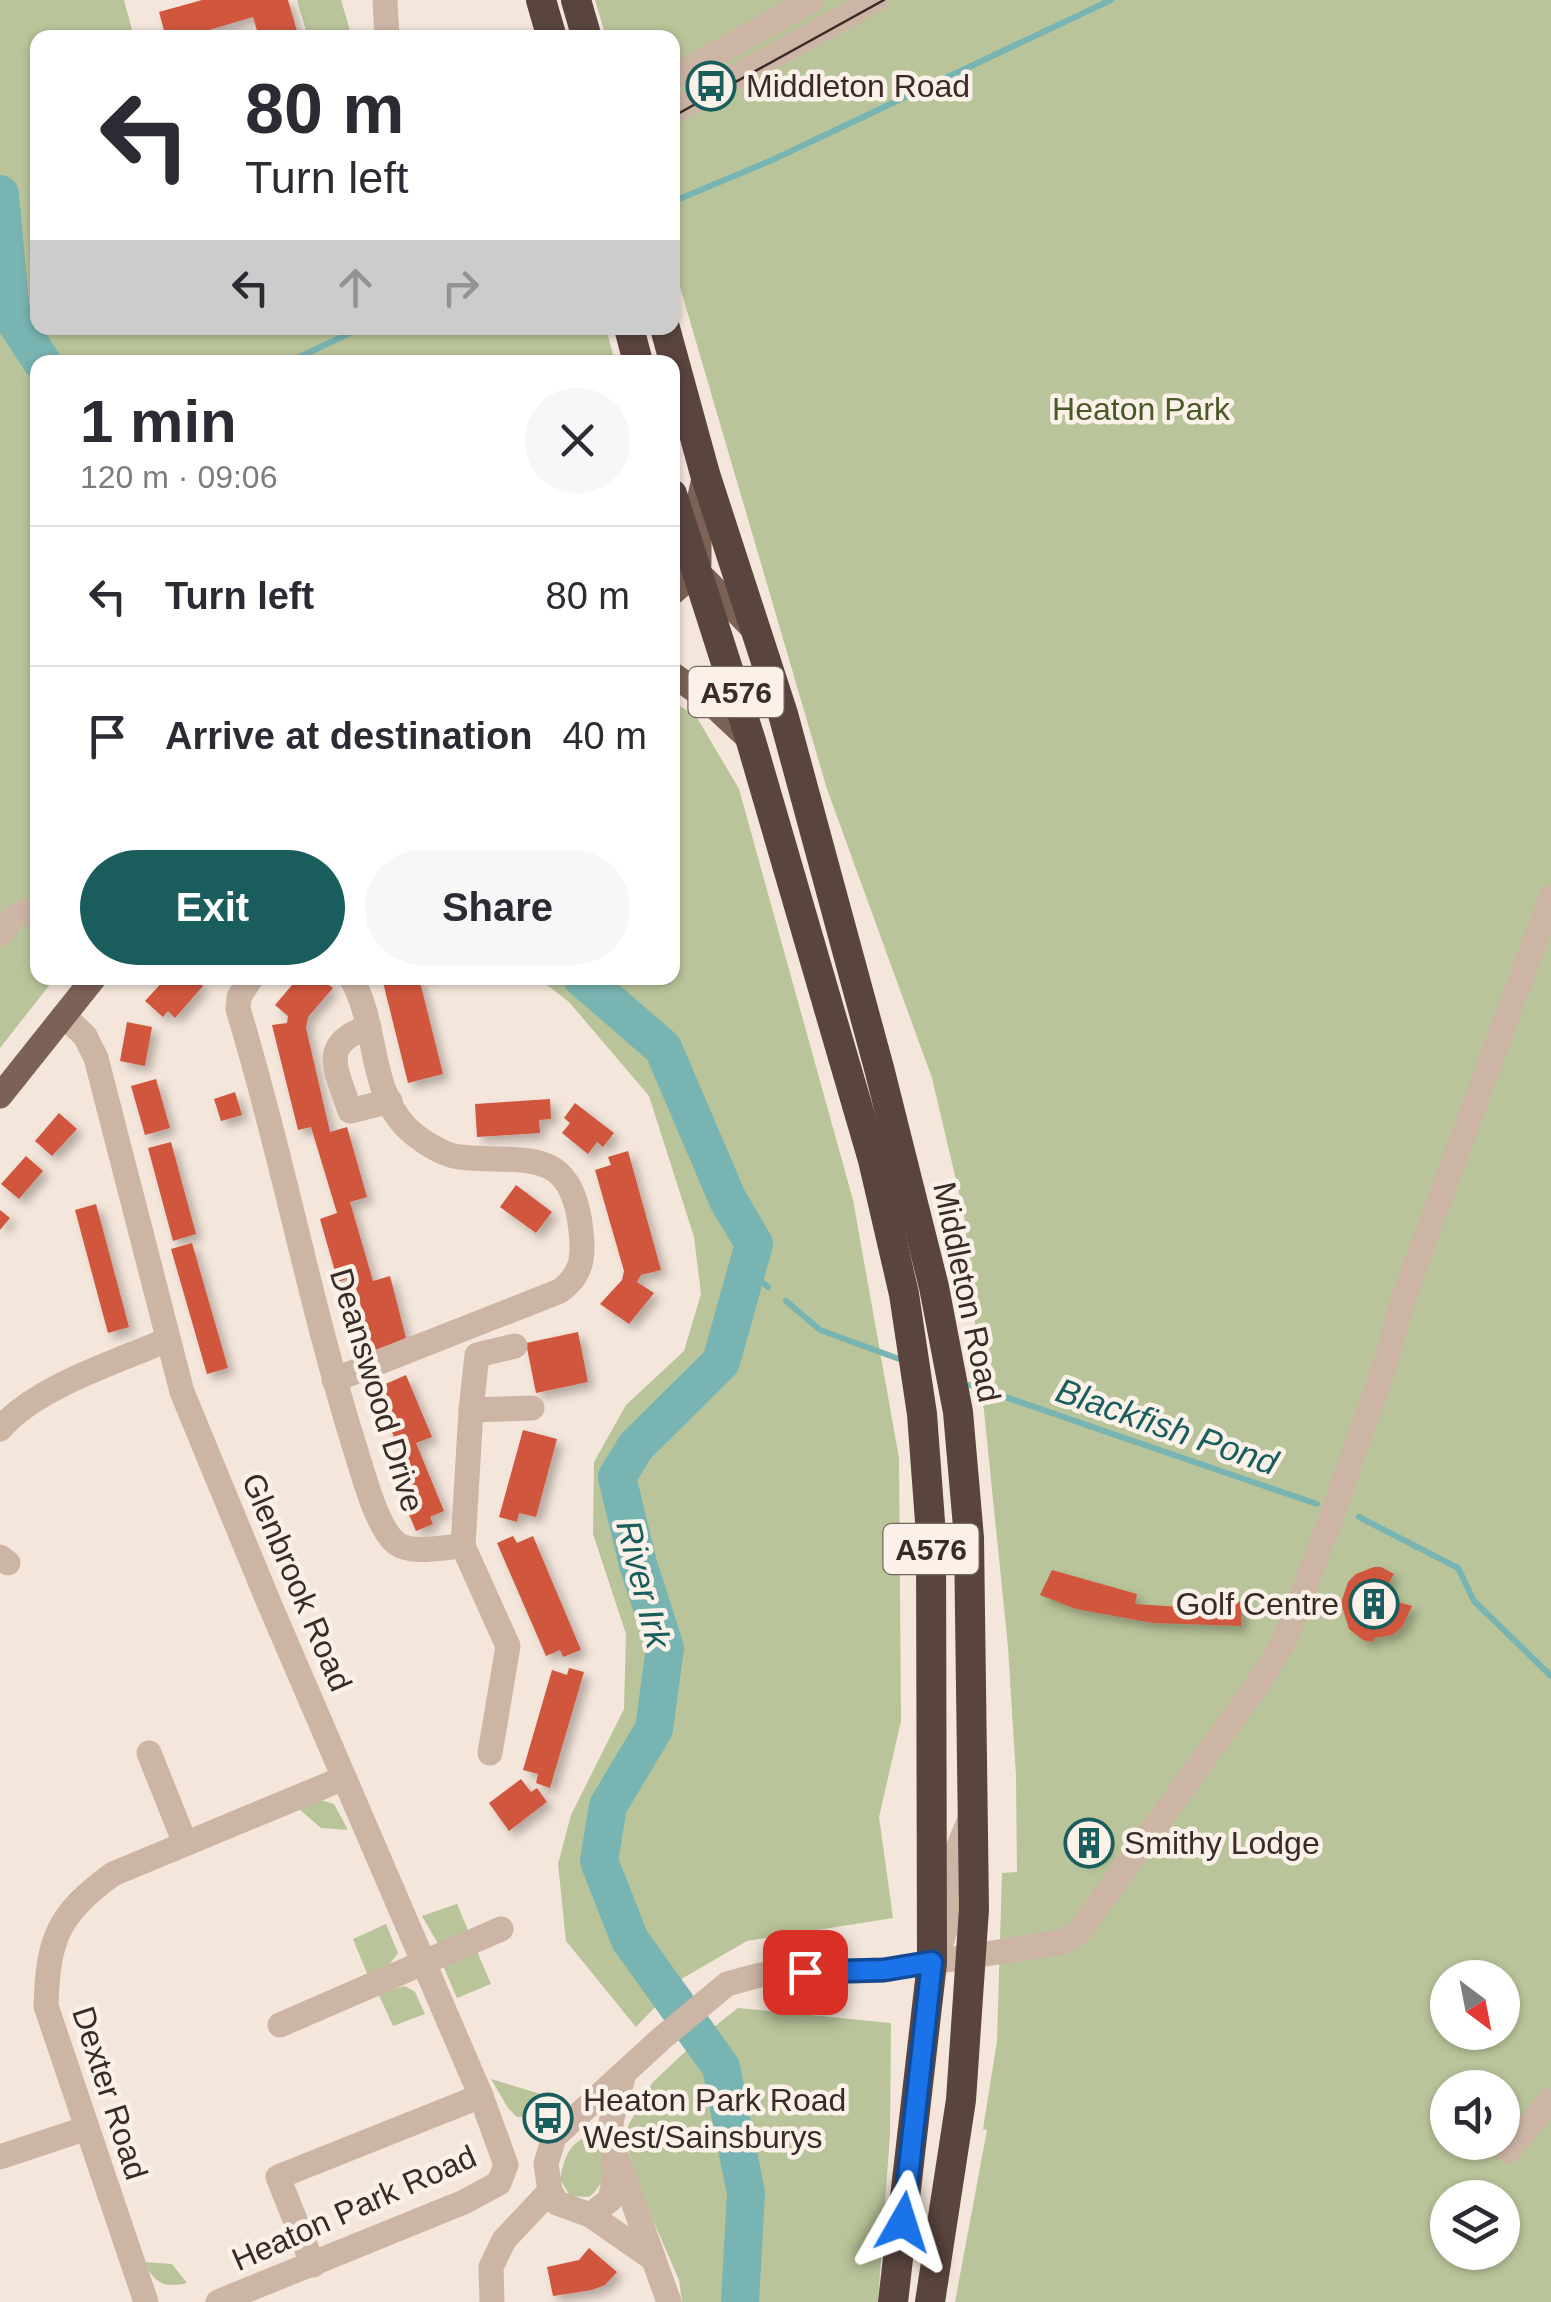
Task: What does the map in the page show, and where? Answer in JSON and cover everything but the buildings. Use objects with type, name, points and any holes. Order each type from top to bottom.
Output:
[{"type":"highway","points":[[541,0],[550,30]]},
{"type":"highway","points":[[576,0],[585,30]]},
{"type":"highway","name":"Middleton Road","points":[[680,383],[705,474],[783,714],[910,1184],[958,1412],[969,1538],[974,1910],[961,2100],[930,2302]]},
{"type":"highway","name":"Middleton Road","points":[[680,545],[684,570],[751,741],[873,1160],[904,1294],[922,1414],[931,1534],[932,1962],[894,2302]]},
{"type":"main road","points":[[705,474],[699,501],[701,554],[684,570],[758,634]]},
{"type":"main road","points":[[680,680],[751,741]]},
{"type":"main road","points":[[0,1096],[88,985]]},
{"type":"street","points":[[385,0],[387,30]]},
{"type":"street","points":[[680,74],[812,0]]},
{"type":"street","points":[[680,108],[875,0]]},
{"type":"street","points":[[652,2258],[590,2215],[557,2203],[550,2192],[546,2164],[554,2138],[720,1988],[760,1975],[884,1970],[1062,1942],[1079,1932],[1255,1688],[1284,1642],[1330,1522],[1403,1299],[1551,897]]},
{"type":"street","points":[[0,934],[16,916],[30,914]]},
{"type":"street","name":"Deanswood Drive","points":[[247,985],[239,997],[238,1009],[260,1080],[334,1380],[361,1468],[389,1536],[406,1549],[463,1546]]},
{"type":"street","points":[[334,1380],[551,1296],[570,1284],[580,1268],[582,1241],[579,1210],[560,1173],[537,1160],[454,1157],[408,1128],[390,1101],[378,1070],[369,1027],[354,985]]},
{"type":"street","name":"Glenbrook Road","points":[[64,1016],[86,1036],[96,1058],[182,1392],[481,2096],[506,2166]]},
{"type":"street","points":[[369,1027],[349,1034],[336,1045],[334,1059],[350,1111],[390,1101]]},
{"type":"street","points":[[0,1429],[13,1414],[68,1384],[166,1340]]},
{"type":"street","points":[[490,1753],[508,1646],[463,1546],[471,1410],[478,1355],[515,1346]]},
{"type":"street","points":[[471,1410],[532,1408]]},
{"type":"street","points":[[149,1753],[185,1844]]},
{"type":"street","name":"Dexter Road","points":[[146,2302],[46,2006],[47,1975],[55,1942],[80,1898],[114,1874],[344,1778]]},
{"type":"street","points":[[932,1962],[943,1941],[954,1861],[973,1813]]},
{"type":"street","points":[[280,2025],[500,1929]]},
{"type":"street","points":[[590,2215],[610,2200],[615,2176],[612,2140],[624,2074]]},
{"type":"street","points":[[314,2264],[278,2177],[481,2096]]},
{"type":"street","points":[[1520,2136],[1551,2099]]},
{"type":"street","points":[[568,2125],[592,2119],[612,2140],[668,2302]]},
{"type":"street","points":[[0,2157],[87,2128]]},
{"type":"street","name":"Heaton Park Road","points":[[218,2302],[464,2202],[499,2183],[506,2166]]},
{"type":"street","points":[[492,2302],[491,2267],[504,2240],[550,2192]]},
{"type":"green space","points":[[0,0],[124,0],[132,30],[30,30],[30,335],[608,335],[613,355],[30,355],[30,985],[50,985],[0,1048]]},
{"type":"green space","points":[[297,0],[341,0],[350,30],[306,30]]},
{"type":"green space","name":"Heaton Park","points":[[595,0],[1551,0],[1551,2302],[955,2302],[987,2130],[983,2129],[997,2041],[1002,1873],[1017,1872],[1016,1776],[1008,1647],[964,1214],[932,1078],[827,789],[680,287],[680,30],[604,30]]},
{"type":"green space","points":[[680,706],[696,716],[739,789],[853,1200],[899,1458],[901,1721],[879,1817],[893,1918],[747,1941],[683,1978],[636,2027],[566,1941],[558,1864],[571,1815],[624,1709],[626,1634],[593,1534],[594,1462],[626,1405],[684,1351],[701,1294],[694,1237],[649,1096],[569,1002],[547,985],[680,985]]},
{"type":"green space","points":[[318,1799],[334,1804],[348,1830],[321,1828],[298,1808]]},
{"type":"green space","points":[[457,1904],[470,1935],[440,1947],[422,1916]]},
{"type":"green space","points":[[386,1924],[398,1953],[388,1966],[368,1976],[353,1939]]},
{"type":"green space","points":[[476,1949],[491,1984],[457,1998],[442,1963]]},
{"type":"green space","points":[[405,1986],[415,1992],[425,2014],[393,2026],[378,1993]]},
{"type":"green space","points":[[738,2008],[891,2023],[890,2134],[878,2302],[753,2302],[755,2218],[745,2135],[732,2080],[709,2031]]},
{"type":"green space","points":[[687,2050],[708,2076],[732,2200],[726,2302],[682,2302],[679,2280],[628,2150],[628,2126],[652,2083]]},
{"type":"green space","points":[[491,2079],[557,2099],[535,2116],[517,2117]]},
{"type":"green space","points":[[588,2136],[603,2147],[605,2173],[589,2197],[570,2196],[560,2179],[563,2165],[571,2148]]},
{"type":"green space","points":[[144,2262],[172,2264],[187,2283],[160,2282]]},
{"type":"waterway","points":[[680,199],[770,161],[1111,0]]},
{"type":"waterway","name":"River Irk","points":[[0,194],[11,315],[37,355]]},
{"type":"waterway","points":[[303,355],[346,335]]},
{"type":"waterway","name":"River Irk","points":[[590,985],[663,1048],[728,1200],[754,1244],[721,1362],[636,1446],[617,1477],[638,1564],[665,1648],[654,1729],[608,1806],[599,1861],[630,1940],[721,2067],[746,2193],[740,2302]]},
{"type":"waterway","points":[[747,1269],[768,1287]]},
{"type":"waterway","name":"Blackfish Pond","points":[[786,1301],[820,1330],[902,1360]]},
{"type":"waterway","name":"Blackfish Pond","points":[[970,1385],[1317,1504]]},
{"type":"waterway","name":"Blackfish Pond","points":[[1359,1517],[1458,1568],[1474,1601],[1551,1676]]},
{"type":"tram line","points":[[680,113],[884,0]]},
{"type":"place","name":"Middleton Road","points":[[711,86]]},
{"type":"place","name":"Golf Centre","points":[[1374,1604]]},
{"type":"place","name":"Smithy Lodge","points":[[1089,1843]]},
{"type":"place","name":"Heaton Park Road West/Sainsburys","points":[[548,2118]]},
{"type":"route","points":[[805,1972],[884,1970],[932,1962],[903,2222]]}]
